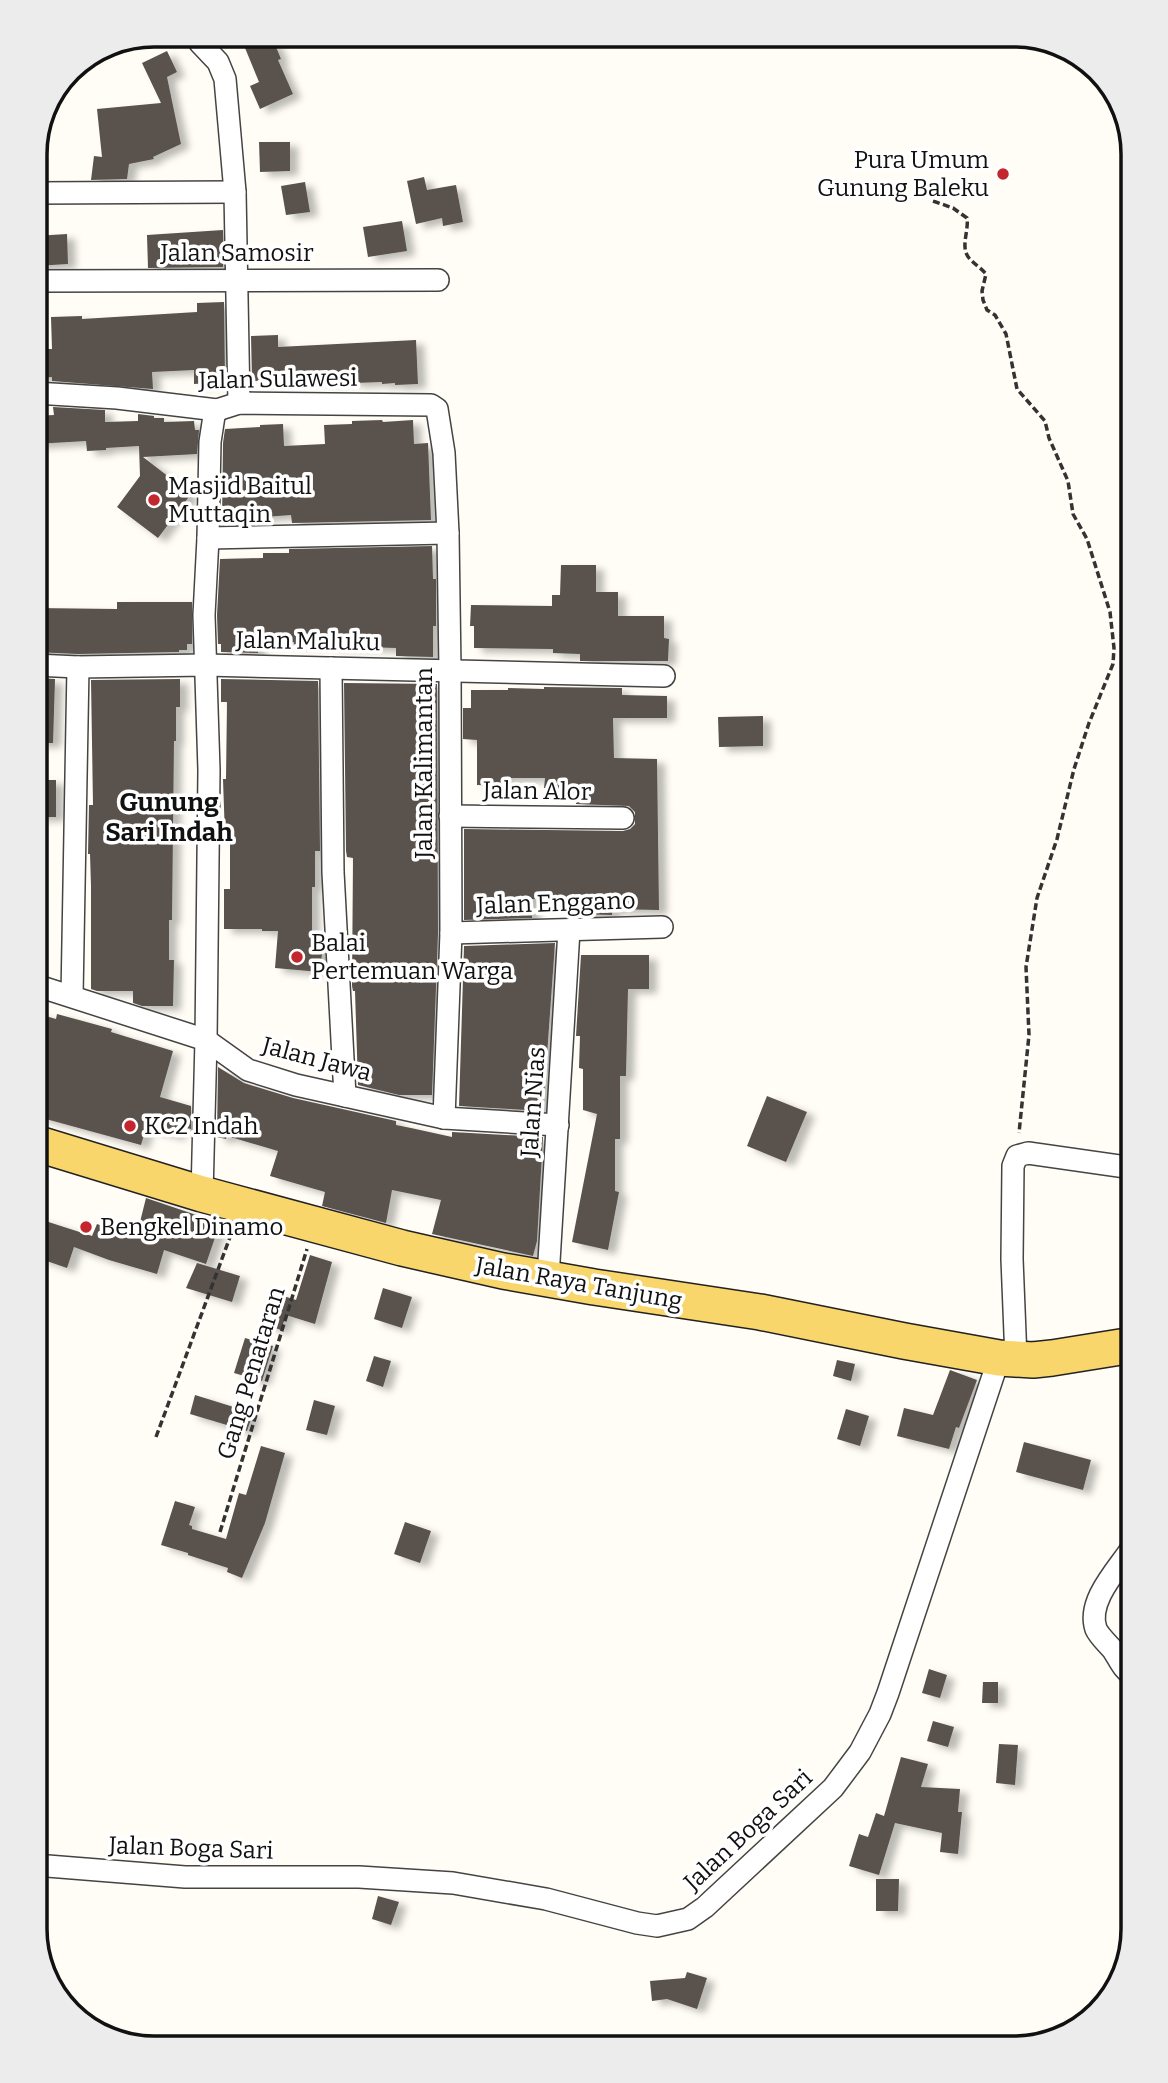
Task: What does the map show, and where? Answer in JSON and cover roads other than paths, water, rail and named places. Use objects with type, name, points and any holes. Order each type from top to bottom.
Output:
[{"type":"main road","name":"Jalan Raya Tanjung","points":[[47,1147],[202,1194],[442,1258],[548,1278],[702,1305],[760,1312],[904,1342],[1008,1358],[1052,1359],[1121,1349]]},
{"type":"street","points":[[204,47],[218,62],[225,76],[235,192],[239,403]]},
{"type":"street","points":[[47,193],[235,192]]},
{"type":"street","name":"Jalan Samosir","points":[[47,281],[438,280]]},
{"type":"street","name":"Jalan Sulawesi","points":[[47,394],[117,398],[216,410],[239,403],[431,405],[437,409]]},
{"type":"street","name":"Jalan Kalimantan","points":[[437,409],[444,453],[448,533],[450,670],[451,933],[444,1118]]},
{"type":"street","points":[[202,1194],[209,770],[204,615],[210,442],[216,410]]},
{"type":"street","points":[[208,538],[448,533]]},
{"type":"street","name":"Jalan Maluku","points":[[47,666],[205,665],[664,676]]},
{"type":"street","points":[[72,996],[78,667]]},
{"type":"street","points":[[331,668],[333,873],[345,1096]]},
{"type":"street","name":"Jalan Alor","points":[[450,816],[623,818]]},
{"type":"street","name":"Jalan Enggano","points":[[451,933],[662,927]]},
{"type":"street","name":"Jalan Nias","points":[[548,1278],[569,930]]},
{"type":"street","name":"Jalan Jawa","points":[[47,989],[206,1040],[248,1070],[296,1085],[444,1118],[558,1125]]},
{"type":"street","points":[[1008,1358],[1013,1166],[1017,1156],[1028,1153],[1121,1166]]},
{"type":"street","name":"Jalan Boga Sari","points":[[47,1866],[184,1877],[407,1879],[535,1896],[647,1925],[668,1925],[688,1919],[705,1908],[833,1788],[871,1734],[1008,1358]]},
{"type":"street","points":[[1121,1561],[1112,1573],[1096,1610],[1096,1629],[1114,1651],[1121,1665]]},
{"type":"place","name":"Pura Umum Gunung Baleku","points":[[1003,174]]},
{"type":"place","name":"Masjid Baitul Muttaqin","points":[[154,500]]},
{"type":"place","name":"Balai Pertemuan Warga","points":[[297,957]]},
{"type":"place","name":"KC2 Indah","points":[[130,1126]]},
{"type":"place","name":"Bengkel Dinamo","points":[[86,1227]]},
{"type":"district","name":"Gunung Sari Indah","points":[[169,817]]}]
